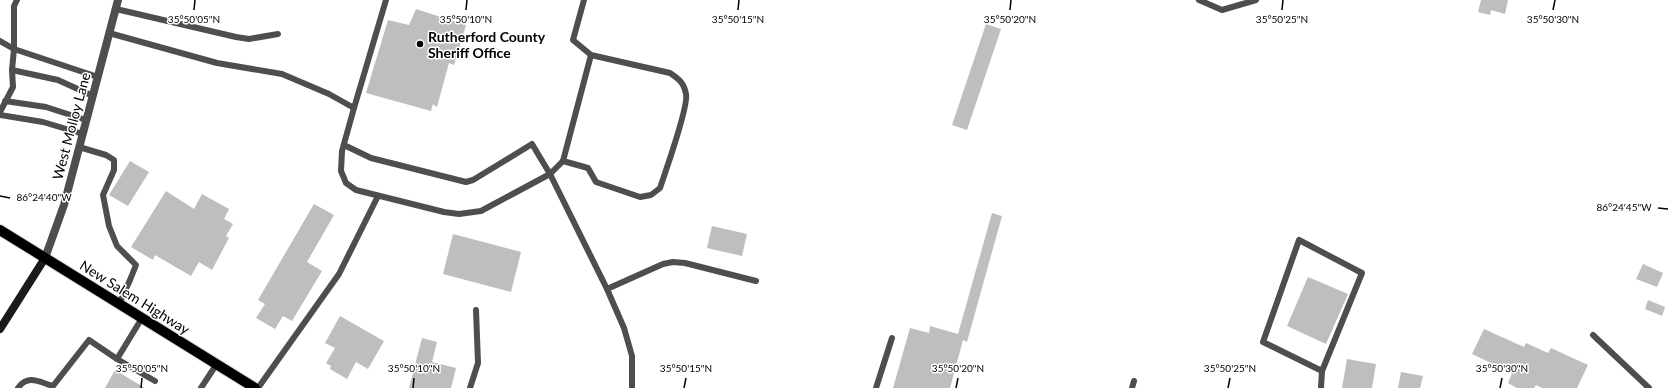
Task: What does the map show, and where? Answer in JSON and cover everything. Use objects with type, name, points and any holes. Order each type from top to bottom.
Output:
[{"type":"main road","name":"New Salem Highway","points":[[0,230],[257,388]]},
{"type":"main road","points":[[0,329],[45,258]]},
{"type":"street","name":"West Molloy Lane","points":[[45,258],[64,205],[118,0]]},
{"type":"lane","points":[[18,0],[14,6],[14,49],[12,70],[13,87],[0,113],[43,122],[83,134]]},
{"type":"lane","points":[[386,0],[344,145],[341,170],[346,183],[356,190],[378,196],[444,212],[460,214],[481,211],[550,174],[563,161],[591,55]]},
{"type":"lane","points":[[563,161],[588,168],[596,182],[640,197],[651,196],[660,188],[683,115],[687,96],[681,81],[670,74],[591,55],[573,40],[584,0]]},
{"type":"lane","points":[[1199,0],[1222,10],[1256,0]]},
{"type":"lane","points":[[116,9],[236,38],[249,40],[278,34]]},
{"type":"lane","points":[[109,33],[217,63],[282,74],[329,94],[354,108]]},
{"type":"lane","points":[[0,41],[14,49],[98,77]]},
{"type":"lane","points":[[12,70],[58,80],[93,96]]},
{"type":"lane","points":[[6,101],[46,107],[86,120]]},
{"type":"lane","points":[[344,145],[371,158],[466,182],[473,180],[532,144],[550,174],[607,289],[624,328],[632,356],[632,388]]},
{"type":"lane","points":[[79,147],[106,155],[114,160],[114,170],[103,195],[108,226],[118,246],[136,264],[119,304]]},
{"type":"lane","points":[[257,388],[339,274],[378,196]]},
{"type":"lane","points":[[1321,388],[1322,371],[1362,273],[1299,240],[1262,342],[1322,371]]},
{"type":"lane","points":[[607,289],[663,264],[673,262],[685,263],[756,281]]},
{"type":"lane","points":[[470,388],[478,363],[476,310]]},
{"type":"lane","points":[[117,359],[142,318]]},
{"type":"lane","points":[[1593,335],[1650,388]]},
{"type":"lane","points":[[876,388],[892,338]]},
{"type":"lane","points":[[18,388],[24,381],[30,379],[53,386],[89,340],[117,359],[155,381]]},
{"type":"lane","points":[[201,388],[216,364]]},
{"type":"lane","points":[[1132,388],[1134,381]]},
{"type":"building","points":[[1481,0],[1508,0],[1505,14],[1491,10],[1490,15],[1478,12]]},
{"type":"building","name":"Rutherford County Sheriff Office","points":[[416,9],[466,25],[454,65],[449,63],[437,107],[433,104],[431,111],[366,93],[388,20],[409,25]]},
{"type":"building","points":[[986,24],[1001,29],[967,130],[952,125]]},
{"type":"building","points":[[130,161],[149,172],[128,206],[109,195]]},
{"type":"building","points":[[166,191],[194,209],[202,194],[229,209],[224,219],[233,224],[226,236],[229,238],[212,270],[199,262],[191,276],[155,255],[153,260],[131,247]]},
{"type":"building","points":[[314,204],[334,215],[307,262],[322,271],[292,321],[283,316],[275,329],[256,318],[265,304],[258,300]]},
{"type":"building","points":[[992,213],[1002,216],[967,342],[963,340],[950,388],[893,388],[910,328],[929,333],[930,326],[958,334]]},
{"type":"building","points":[[712,226],[747,234],[742,256],[707,248]]},
{"type":"building","points":[[453,234],[521,252],[511,292],[443,274]]},
{"type":"building","points":[[1643,264],[1663,273],[1657,287],[1636,279]]},
{"type":"building","points":[[1308,277],[1348,294],[1326,344],[1287,326]]},
{"type":"building","points":[[1648,300],[1665,307],[1662,316],[1645,309]]},
{"type":"building","points":[[340,316],[384,341],[368,369],[356,362],[347,379],[330,369],[331,366],[326,363],[335,348],[325,343]]},
{"type":"building","points":[[1484,329],[1524,347],[1526,343],[1548,353],[1551,348],[1588,365],[1577,388],[1542,388],[1536,385],[1534,388],[1517,388],[1508,383],[1512,373],[1472,354]]},
{"type":"building","points":[[422,338],[437,342],[432,362],[456,368],[451,388],[409,388]]},
{"type":"building","points":[[1347,359],[1376,364],[1372,388],[1342,388]]},
{"type":"building","points":[[115,370],[145,388],[105,388]]},
{"type":"building","points":[[1401,372],[1423,376],[1420,388],[1398,388]]},
{"type":"place","name":"Rutherford County Sheriff Office","points":[[420,44]]}]
